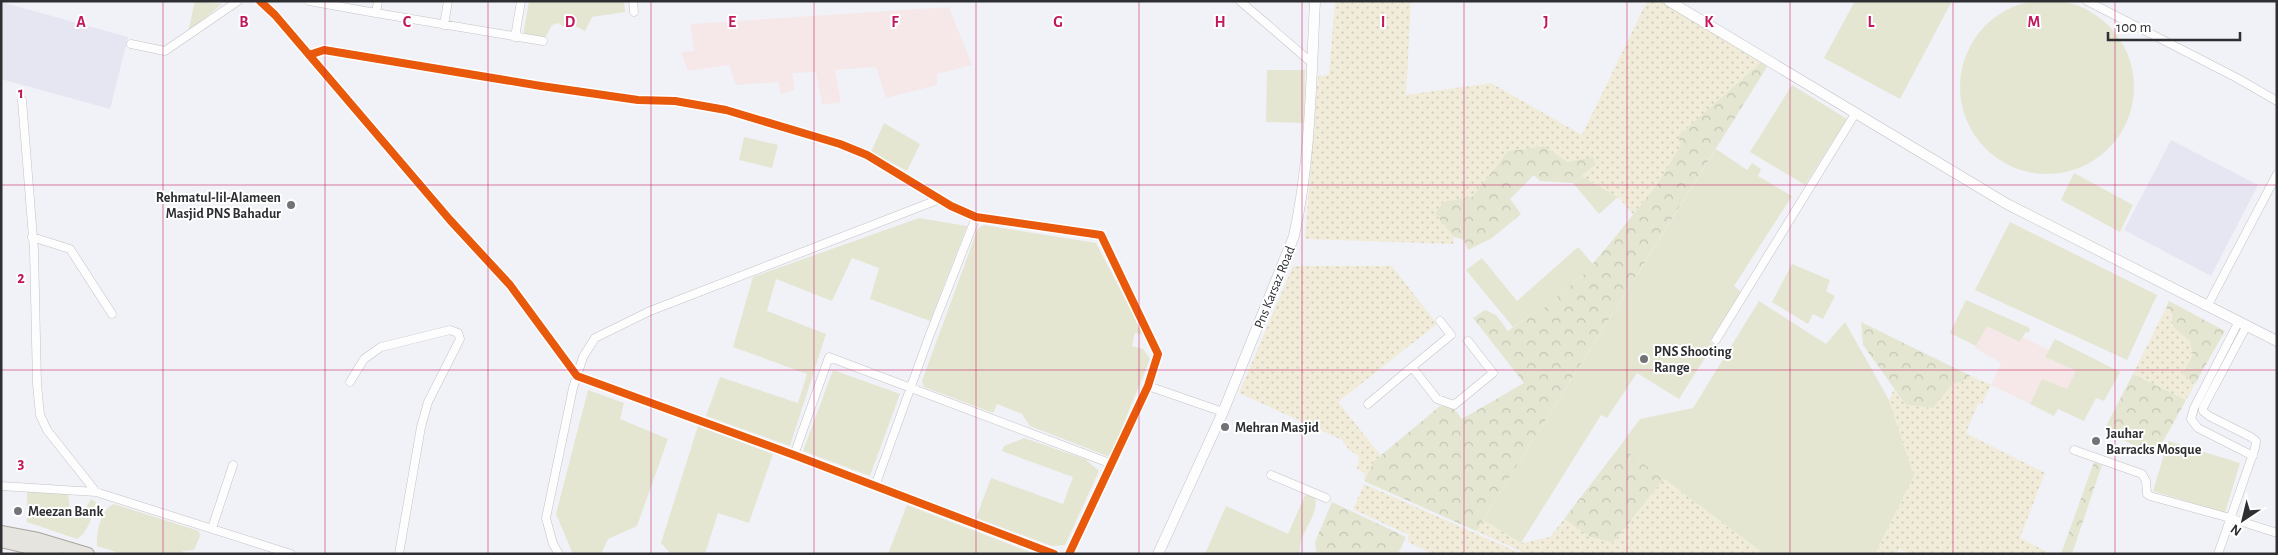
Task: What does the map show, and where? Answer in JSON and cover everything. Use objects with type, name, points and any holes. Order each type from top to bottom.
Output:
[{"type":"main road","points":[[1,532],[38,539],[88,554]]},
{"type":"main road","points":[[1,541],[52,553]]},
{"type":"street","points":[[131,44],[165,51],[238,1]]},
{"type":"street","points":[[260,1],[276,15],[450,220],[510,285],[577,376],[794,455],[1054,554]]},
{"type":"street","points":[[309,1],[543,41]]},
{"type":"street","points":[[376,13],[378,1]]},
{"type":"street","points":[[444,25],[448,1]]},
{"type":"street","points":[[514,37],[521,1]]},
{"type":"street","points":[[633,1],[634,12]]},
{"type":"street","points":[[1240,1],[1312,62]]},
{"type":"street","name":"Pns Karsaz Road","points":[[1158,554],[1223,412],[1294,236],[1300,208],[1306,151],[1315,1]]},
{"type":"street","points":[[1669,1],[2007,204],[2277,341]]},
{"type":"street","points":[[2087,1],[2237,78],[2277,101]]},
{"type":"street","points":[[309,55],[324,50],[541,86],[638,100],[675,101],[726,110],[840,144],[867,155],[940,199],[976,217],[1101,235],[1158,354],[1148,386],[1069,554]]},
{"type":"street","points":[[22,100],[32,237],[37,384],[40,415],[47,430],[96,492]]},
{"type":"street","points":[[1716,340],[1855,114]]},
{"type":"street","points":[[2208,305],[2277,174]]},
{"type":"street","points":[[560,554],[553,544],[546,518],[577,376],[583,357],[595,338],[650,312],[940,199]]},
{"type":"street","points":[[875,486],[910,388],[976,217]]},
{"type":"street","points":[[32,237],[70,248],[112,314]]},
{"type":"street","points":[[1368,404],[1451,334],[1440,321]]},
{"type":"street","points":[[2218,554],[2253,456],[2256,441],[2203,412],[2243,323]]},
{"type":"street","points":[[2243,323],[2194,408],[2190,419],[2198,428],[2253,456]]},
{"type":"street","points":[[350,382],[364,359],[381,347],[450,330],[458,333],[460,339],[428,402],[421,427],[399,554]]},
{"type":"street","points":[[1412,367],[1437,399],[1454,405],[1493,373],[1468,341]]},
{"type":"street","points":[[794,455],[829,357],[1112,464]]},
{"type":"street","points":[[1148,386],[1223,412]]},
{"type":"street","points":[[2074,450],[2142,474],[2146,481],[2147,494],[2150,496],[2277,533]]},
{"type":"street","points":[[212,528],[233,464]]},
{"type":"street","points":[[1271,475],[1326,498]]},
{"type":"street","points":[[1,486],[96,492],[291,554]]},
{"type":"shaded area","points":[[1,2],[128,37],[110,109],[1,79]]},
{"type":"shaded area","points":[[949,7],[972,65],[937,74],[937,85],[886,98],[876,67],[835,70],[841,102],[822,105],[816,72],[792,73],[795,90],[781,94],[778,82],[736,85],[729,65],[688,71],[681,52],[694,51],[690,24]]},
{"type":"shaded area","points":[[2171,140],[2258,185],[2211,276],[2124,230]]},
{"type":"shaded area","points":[[1987,326],[2018,342],[2021,336],[2049,350],[2045,357],[2076,371],[2067,390],[2042,379],[2030,404],[1991,385],[2001,363],[1975,348]]},
{"type":"green space","points":[[2047,0],[2064,2],[2080,7],[2102,20],[2114,32],[2130,62],[2134,87],[2132,104],[2127,120],[2114,142],[2102,154],[2072,170],[2047,174],[2030,172],[2014,167],[1992,154],[1980,142],[1964,112],[1960,87],[1962,70],[1967,54],[1980,32],[1992,20],[2022,4]]},
{"type":"green space","points":[[195,1],[222,4],[188,32]]},
{"type":"green space","points":[[529,1],[624,1],[625,12],[592,17],[585,31],[573,25],[569,30],[558,23],[552,25],[545,38],[523,36]]},
{"type":"green space","points":[[1855,1],[1952,1],[1900,99],[1824,58]]},
{"type":"green space","points":[[1761,62],[1767,67],[1476,531],[1364,481],[1374,461],[1440,406],[1453,407],[1462,419],[1524,383],[1473,318],[1485,310],[1496,315],[1508,331],[1535,311],[1537,314],[1585,273],[1658,183],[1678,136]]},
{"type":"green space","points":[[1267,70],[1305,70],[1304,123],[1266,122]]},
{"type":"green space","points":[[1792,85],[1847,119],[1805,185],[1750,152]]},
{"type":"green space","points":[[884,123],[920,144],[907,171],[871,152]]},
{"type":"green space","points":[[744,137],[778,145],[772,168],[739,160]]},
{"type":"green space","points":[[1544,146],[1567,161],[1593,157],[1596,165],[1573,183],[1540,181],[1534,175],[1510,199],[1521,214],[1492,238],[1468,250],[1464,240],[1454,237],[1435,214],[1443,201],[1472,197],[1508,151]]},
{"type":"green space","name":"PNS Shooting Range","points":[[1716,149],[1747,170],[1752,163],[1761,169],[1758,176],[1792,196],[1734,286],[1741,292],[1710,341],[1713,345],[1679,399],[1637,373],[1607,418],[1601,415],[1521,543],[1483,520]]},
{"type":"green space","points":[[2074,173],[2133,205],[2120,232],[2061,200]]},
{"type":"green space","points":[[1582,176],[1618,197],[1599,214],[1573,183]]},
{"type":"green space","points":[[919,218],[967,226],[930,321],[870,299],[879,268],[852,258],[832,301],[776,279],[767,311],[826,334],[790,446],[706,416],[720,377],[798,403],[807,374],[733,347],[753,277]]},
{"type":"green space","points":[[2010,222],[2157,295],[2127,360],[1975,290]]},
{"type":"green space","points":[[984,225],[1096,243],[1144,335],[1135,333],[1132,346],[1143,349],[1150,359],[1110,457],[1030,426],[1022,414],[997,404],[993,413],[924,387],[922,381],[978,228]]},
{"type":"green space","points":[[1578,247],[1593,264],[1537,314],[1535,311],[1513,327],[1466,270],[1482,258],[1517,301]]},
{"type":"green space","points":[[1792,264],[1830,280],[1826,291],[1835,296],[1823,319],[1813,314],[1808,324],[1772,302]]},
{"type":"green space","points":[[1966,300],[2030,328],[2029,333],[2026,332],[2019,342],[1987,326],[1976,346],[1950,333]]},
{"type":"green space","points":[[1759,301],[1826,344],[1845,322],[1889,400],[1914,476],[1875,554],[1764,554],[1620,446],[1640,419],[1693,408]]},
{"type":"green space","points":[[2169,301],[2225,331],[2195,384],[2182,375],[2193,354],[2189,341],[2173,327],[2171,311],[2166,308]]},
{"type":"green space","points":[[1861,322],[1971,376],[1953,384],[1933,408],[1906,405],[1863,345]]},
{"type":"green space","points":[[2055,339],[2120,372],[2104,401],[2096,398],[2084,421],[2058,409],[2054,416],[2030,404],[2042,379],[2067,389],[2076,371],[2045,357]]},
{"type":"green space","points":[[833,370],[900,394],[870,476],[803,451]]},
{"type":"green space","points":[[2133,374],[2186,400],[2155,456],[2104,430]]},
{"type":"green space","points":[[588,390],[624,403],[620,419],[668,439],[637,526],[608,539],[601,554],[573,554],[556,514]]},
{"type":"green space","points":[[698,426],[773,454],[749,523],[718,513],[705,554],[671,554],[661,543]]},
{"type":"green space","points":[[1024,438],[1085,459],[1099,471],[1065,545],[1052,546],[976,518],[991,478],[1063,504],[1073,477],[1002,451],[1004,446]]},
{"type":"green space","points":[[2168,441],[2240,463],[2225,513],[2153,491]]},
{"type":"green space","points":[[1620,446],[1664,479],[1613,543],[1590,537],[1564,519]]},
{"type":"green space","points":[[2094,462],[2102,465],[2072,554],[2061,554]]},
{"type":"green space","points":[[27,490],[68,493],[70,510],[85,509],[91,499],[96,502],[90,523],[77,539],[27,522]]},
{"type":"green space","points":[[1306,493],[1315,497],[1316,504],[1302,539],[1300,554],[1205,554],[1226,506],[1288,534]]},
{"type":"green space","points":[[1332,502],[1406,537],[1398,554],[1322,554],[1316,551],[1315,542]]},
{"type":"green space","points":[[114,504],[199,531],[200,536],[194,550],[183,551],[182,554],[123,554],[97,546],[98,529],[102,516]]},
{"type":"green space","points":[[907,505],[1035,554],[888,554]]},
{"type":"sand","points":[[1335,1],[1411,1],[1406,95],[1491,83],[1582,135],[1647,1],[1660,1],[1761,62],[1678,136],[1681,145],[1658,183],[1633,214],[1618,197],[1582,176],[1596,165],[1593,157],[1567,162],[1544,146],[1508,151],[1472,197],[1443,202],[1435,214],[1454,237],[1453,244],[1305,239],[1318,76],[1329,75]]},
{"type":"sand","points":[[1293,266],[1392,266],[1437,324],[1338,402],[1381,456],[1374,461],[1364,481],[1365,473],[1357,469],[1359,456],[1349,450],[1342,440],[1239,393]]},
{"type":"sand","points":[[2166,308],[2171,311],[2173,327],[2189,340],[2193,354],[2182,374],[2195,384],[2186,400],[2133,374]]},
{"type":"sand","points":[[1971,376],[1991,385],[1982,404],[1978,403],[1966,433],[2045,473],[2020,538],[2051,554],[1911,554],[1899,549],[1897,554],[1875,554],[1914,476],[1889,400],[1894,389],[1906,405],[1933,408],[1953,384]]},
{"type":"sand","points":[[1664,479],[1764,554],[1527,554],[1476,531],[1483,520],[1521,543],[1550,537],[1564,519],[1590,537],[1613,543]]},
{"type":"sand","points":[[1364,484],[1522,554],[1433,554],[1408,542],[1409,535],[1353,509]]},
{"type":"cycle path","points":[[260,1],[275,15],[450,220],[510,285],[577,376],[794,455],[1054,554]]},
{"type":"cycle path","points":[[309,55],[324,50],[541,86],[638,100],[675,101],[726,110],[840,144],[867,155],[951,206],[976,217],[1101,235],[1158,354],[1148,386],[1069,554]]},
{"type":"place","name":"Rehmatul-lil-Alameen Masjid PNS Bahadur","points":[[291,205]]},
{"type":"place","name":"PNS Shooting Range","points":[[1644,359]]},
{"type":"place","name":"Mehran Masjid","points":[[1225,427]]},
{"type":"place","name":"Jauhar Barracks Mosque","points":[[2096,441]]},
{"type":"place","name":"Meezan Bank","points":[[18,511]]}]
